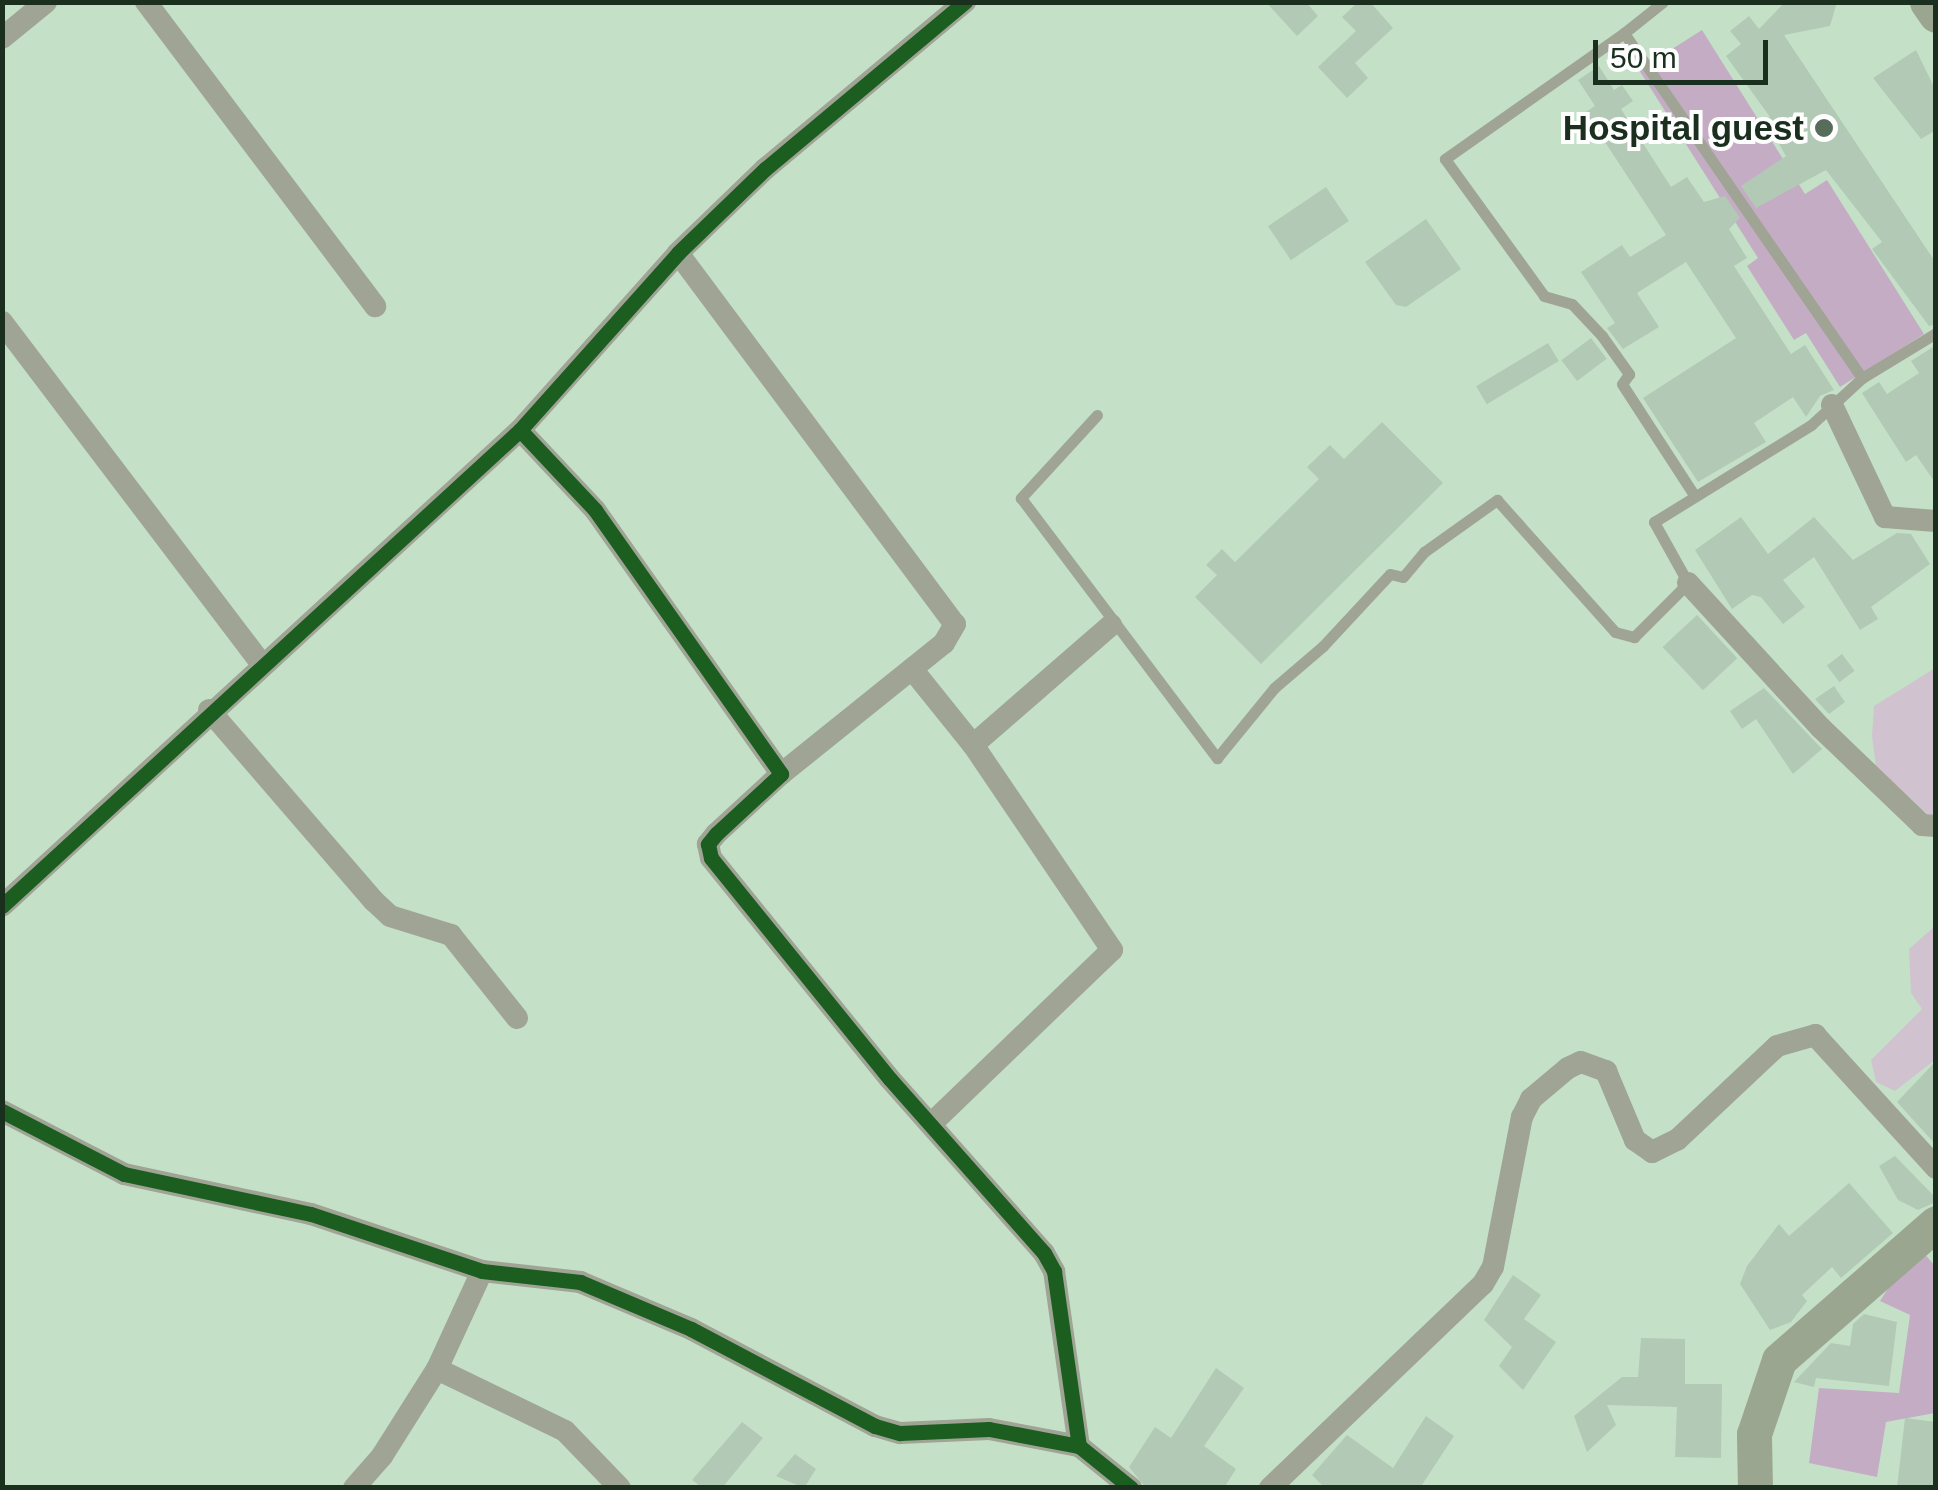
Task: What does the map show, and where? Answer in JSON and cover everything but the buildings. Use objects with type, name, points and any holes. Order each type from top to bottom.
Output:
[{"type":"main road","points":[[1926,2],[1936,15]]},
{"type":"main road","points":[[1756,1488],[1754,1434],[1779,1360],[1936,1223]]},
{"type":"street","points":[[2,38],[46,2]]},
{"type":"street","points":[[146,2],[375,306]]},
{"type":"street","points":[[2,906],[209,710],[520,430],[678,253],[764,168],[965,2]]},
{"type":"street","points":[[678,253],[817,444],[950,610],[952,635],[781,774],[716,834],[710,858],[1054,1271],[1079,1446]]},
{"type":"street","points":[[2,322],[261,664]]},
{"type":"street","points":[[1832,405],[1885,517],[1936,522]]},
{"type":"street","points":[[520,430],[595,510],[781,774]]},
{"type":"street","points":[[1688,583],[1821,728],[1922,825],[1936,826]]},
{"type":"street","points":[[973,745],[1111,625]]},
{"type":"street","points":[[912,670],[973,745],[1112,950],[930,1124]]},
{"type":"street","points":[[209,710],[374,902],[390,916],[451,936],[517,1018]]},
{"type":"street","points":[[1270,1488],[1482,1284],[1493,1267],[1522,1117],[1531,1099],[1568,1068],[1581,1062],[1606,1071],[1635,1140],[1652,1152],[1677,1140],[1778,1046],[1815,1035],[1936,1168]]},
{"type":"street","points":[[2,1111],[124,1174],[311,1214],[482,1271],[580,1282],[632,1302],[875,1426],[900,1433],[989,1430],[1079,1446],[1131,1488]]},
{"type":"street","points":[[354,1488],[382,1456],[436,1368],[482,1271]]},
{"type":"street","points":[[436,1368],[565,1431],[620,1488]]},
{"type":"lane","points":[[1663,2],[1444,160],[1544,296],[1572,304],[1602,336],[1629,374],[1622,384],[1694,495]]},
{"type":"lane","points":[[1624,33],[1862,378]]},
{"type":"lane","points":[[1097,415],[1021,498],[1111,625],[1217,758],[1274,688],[1323,646],[1390,574],[1404,577],[1424,552],[1497,500],[1614,632],[1634,636],[1688,583],[1654,522],[1832,405],[1862,378],[1936,333]]},
{"type":"shaded area","points":[[1702,30],[1805,194],[1827,180],[1924,334],[1840,387],[1806,333],[1794,340],[1747,266],[1758,258],[1639,70]]},
{"type":"shaded area","points":[[1935,668],[1935,821],[1876,767],[1872,736],[1874,706]]},
{"type":"shaded area","points":[[1935,926],[1935,1060],[1895,1091],[1876,1082],[1871,1060],[1922,1009],[1911,993],[1909,949]]},
{"type":"shaded area","points":[[1916,1244],[1935,1266],[1935,1413],[1886,1422],[1877,1477],[1809,1463],[1819,1388],[1899,1393],[1910,1315],[1880,1301]]},
{"type":"cycle path","points":[[2,906],[520,430],[678,253],[765,169],[965,2]]},
{"type":"cycle path","points":[[520,430],[595,510],[781,774],[716,834],[708,844],[711,858],[890,1079],[1044,1253],[1054,1271],[1079,1446]]},
{"type":"cycle path","points":[[2,1111],[124,1174],[311,1214],[482,1271],[580,1282],[691,1329],[875,1426],[900,1433],[989,1429],[1079,1446],[1131,1488]]},
{"type":"place","name":"Hospital guest","points":[[1824,128]]}]
